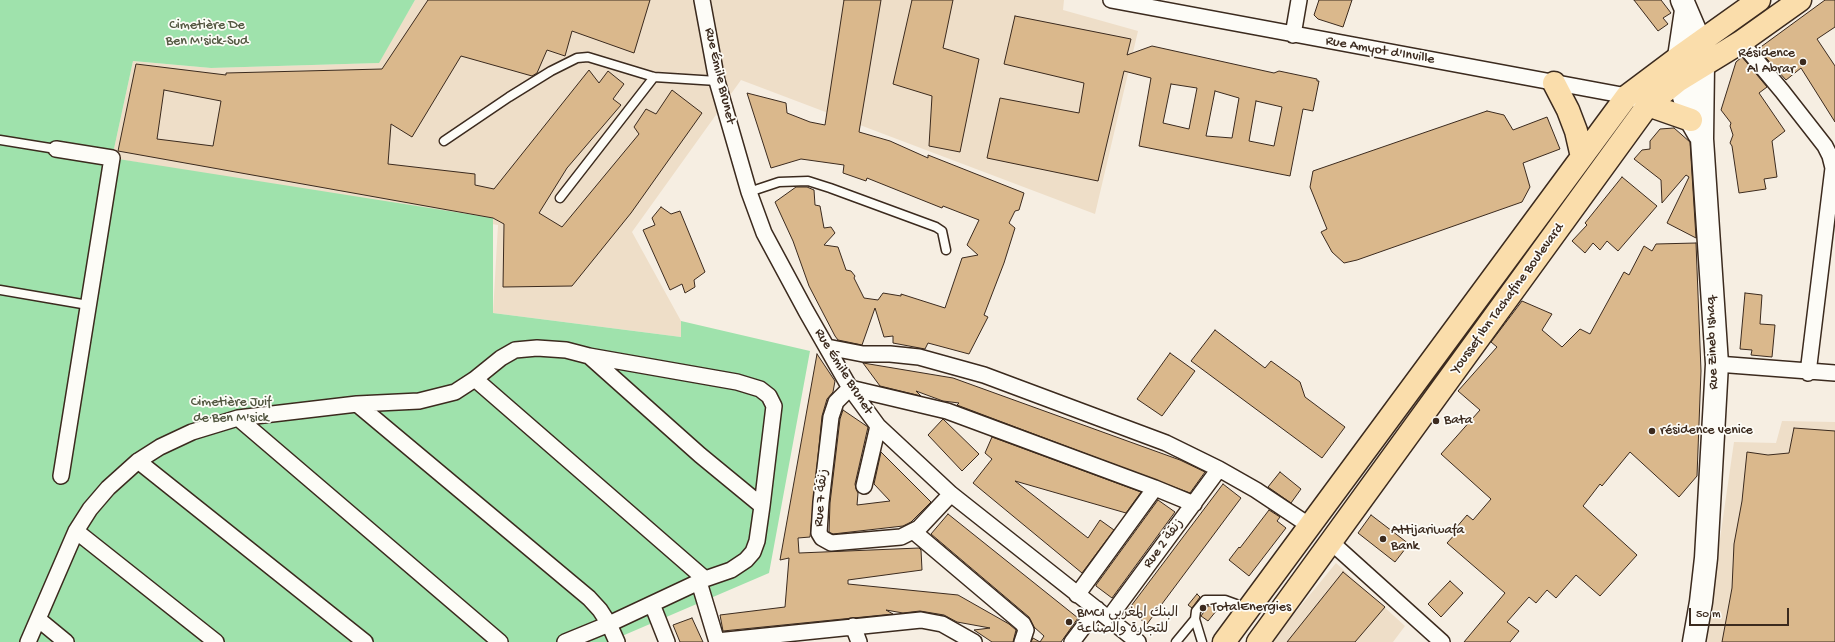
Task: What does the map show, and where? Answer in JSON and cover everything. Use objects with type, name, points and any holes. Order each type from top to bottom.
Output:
[{"type":"main road","name":"Youssef Ibn Tachafine Boulevard","points":[[1224,642],[1627,96],[1759,0]]},
{"type":"main road","name":"Youssef Ibn Tachafine Boulevard","points":[[1258,642],[1648,105],[1678,80],[1741,42],[1800,0]]},
{"type":"main road","points":[[1554,83],[1568,110],[1576,130],[1582,157]]},
{"type":"main road","points":[[1648,105],[1691,120]]},
{"type":"street","name":"Rue Émile Brunet","points":[[702,0],[717,81],[749,192],[764,233],[798,298],[850,388],[878,426],[951,494],[1138,642]]},
{"type":"street","name":"Rue Amyot d'Inville","points":[[1111,0],[1627,96],[1648,105]]},
{"type":"street","points":[[1293,35],[1300,0]]},
{"type":"street","name":"Rue Zineb Ishaq","points":[[1684,5],[1700,42],[1703,65],[1702,139],[1717,364],[1706,558],[1701,602],[1694,642]]},
{"type":"street","name":"Rue Zineb Ishaq","points":[[1684,5],[1678,80],[1691,120],[1702,139]]},
{"type":"street","points":[[1741,42],[1825,146],[1830,156],[1833,168],[1808,372]]},
{"type":"street","points":[[56,148],[112,158],[61,476]]},
{"type":"street","points":[[827,347],[863,354],[890,354],[919,357],[984,375],[1166,444],[1219,469],[1256,490],[1310,526]]},
{"type":"street","points":[[28,642],[76,531],[90,509],[108,488],[138,461],[160,447],[192,432],[238,418],[357,404],[420,401],[454,392],[475,379],[501,358],[514,350],[537,348],[566,350],[589,356],[736,382],[760,388],[769,396],[774,406],[762,506],[753,552],[746,560],[731,570],[702,581],[609,624],[565,642]]},
{"type":"street","points":[[589,356],[700,455],[762,506]]},
{"type":"street","points":[[1717,364],[1835,374]]},
{"type":"street","points":[[475,379],[702,581],[717,641],[760,639],[853,626],[921,620],[942,624],[974,642]]},
{"type":"street","points":[[850,388],[947,411],[1155,488],[1194,504]]},
{"type":"street","name":"Rue 7 زنقة","points":[[850,388],[836,402],[831,417],[821,502],[819,533],[822,538],[831,544],[901,536],[913,531],[951,494]]},
{"type":"street","points":[[357,404],[589,598],[600,610],[609,624],[617,642]]},
{"type":"street","points":[[238,418],[500,642]]},
{"type":"street","points":[[864,486],[878,426]]},
{"type":"street","points":[[138,461],[365,642]]},
{"type":"street","name":"Rue 2 زنقة","points":[[1072,642],[1103,614],[1194,504],[1219,469]]},
{"type":"street","points":[[1077,594],[1155,488]]},
{"type":"street","points":[[76,531],[216,642]]},
{"type":"street","points":[[913,531],[1023,624],[1026,630],[1022,642]]},
{"type":"street","points":[[1331,542],[1442,642]]},
{"type":"street","points":[[652,604],[667,642]]},
{"type":"street","points":[[38,619],[66,642]]},
{"type":"street","points":[[853,626],[859,642]]},
{"type":"lane","points":[[444,141],[509,97],[577,58],[588,57],[654,77],[717,81]]},
{"type":"lane","points":[[560,198],[654,77]]},
{"type":"lane","points":[[0,140],[56,148]]},
{"type":"lane","points":[[749,192],[779,182],[808,181],[936,227],[942,231],[946,250]]},
{"type":"lane","points":[[0,290],[88,305]]},
{"type":"lane","points":[[1202,642],[1195,619],[1196,611],[1205,600],[1225,600],[1236,604],[1246,611]]},
{"type":"lane","points":[[1176,642],[1195,619]]},
{"type":"shaded area","points":[[415,0],[1064,0],[1063,10],[1138,31],[1095,214],[741,80],[632,232],[681,321],[681,337],[493,313],[498,225],[112,158],[133,61],[211,68],[378,63]]},
{"type":"shaded area","points":[[1782,421],[1835,422],[1835,642],[1705,642],[1734,442],[1776,443]]},
{"type":"shaded area","points":[[1336,563],[1405,626],[1393,642],[1271,642]]},
{"type":"green space","name":"Cimetière Juif de Ben M'sick","points":[[0,0],[415,0],[379,63],[211,68],[133,61],[112,158],[493,218],[493,313],[681,337],[681,321],[810,351],[769,573],[608,642],[0,642]]},
{"type":"building","points":[[428,0],[650,0],[634,53],[572,31],[565,56],[547,50],[537,73],[532,76],[461,56],[412,137],[391,124],[388,164],[475,174],[475,185],[494,189],[589,70],[599,83],[608,71],[624,84],[613,99],[621,105],[567,168],[539,213],[562,227],[639,134],[634,127],[646,109],[656,114],[672,90],[702,113],[631,213],[572,286],[503,287],[504,224],[493,218],[118,151],[136,64],[226,75],[226,73],[382,69]],"holes":[[[164,90],[221,101],[213,146],[157,139]]]},
{"type":"building","points":[[844,0],[881,0],[859,132],[890,141],[928,158],[928,155],[1024,193],[1019,210],[1015,211],[1009,223],[1015,228],[1004,263],[984,315],[988,317],[969,354],[928,343],[925,349],[893,343],[893,336],[884,337],[875,308],[862,345],[838,340],[809,286],[793,241],[775,202],[796,187],[807,187],[814,190],[815,205],[820,206],[824,228],[831,227],[835,233],[824,245],[838,247],[846,270],[851,271],[855,276],[854,278],[864,298],[878,300],[883,293],[901,296],[901,294],[945,308],[962,258],[978,255],[967,245],[979,220],[943,206],[942,208],[867,178],[866,181],[843,173],[844,165],[801,159],[771,168],[747,93],[786,103],[787,113],[810,122],[825,125]]},
{"type":"building","points":[[912,0],[953,0],[943,48],[979,59],[960,152],[929,146],[932,96],[893,84]]},
{"type":"building","points":[[1319,0],[1352,0],[1343,27],[1318,19],[1314,15]]},
{"type":"building","points":[[1634,0],[1661,0],[1671,13],[1663,18],[1668,24],[1658,31]]},
{"type":"building","name":"Résidence Al Abrar","points":[[1825,0],[1835,0],[1835,27],[1817,39],[1835,66],[1835,122],[1801,68],[1786,80],[1758,49]]},
{"type":"building","points":[[1015,16],[1131,39],[1127,55],[1152,46],[1274,73],[1279,71],[1317,79],[1317,81],[1319,81],[1313,111],[1303,109],[1290,176],[1139,146],[1151,78],[1124,71],[1098,181],[987,158],[1000,98],[1079,113],[1084,83],[1004,64]],"holes":[[[1171,84],[1197,88],[1189,129],[1163,123]],[[1215,91],[1239,98],[1232,138],[1206,136]],[[1256,101],[1282,107],[1274,146],[1249,141]]]},
{"type":"building","points":[[1742,57],[1767,87],[1759,93],[1785,131],[1772,141],[1777,177],[1764,179],[1766,189],[1739,193],[1732,146],[1730,143],[1733,135],[1730,126],[1731,123],[1721,110],[1736,62]]},
{"type":"building","points":[[1487,111],[1504,115],[1513,130],[1547,117],[1560,149],[1523,163],[1530,187],[1522,202],[1357,260],[1344,263],[1332,252],[1321,232],[1327,229],[1310,187],[1313,171]]},
{"type":"building","points":[[1674,128],[1690,142],[1696,238],[1667,223],[1689,177],[1686,175],[1662,203],[1661,180],[1634,159],[1642,150],[1650,149],[1650,141],[1660,129]]},
{"type":"building","points":[[1622,177],[1657,206],[1618,251],[1607,241],[1600,250],[1593,243],[1585,253],[1572,241],[1587,225],[1585,223]]},
{"type":"building","points":[[661,207],[671,214],[680,211],[705,272],[694,280],[695,287],[685,293],[682,284],[670,290],[643,230],[655,225],[652,218]]},
{"type":"building","points":[[1696,243],[1701,371],[1697,476],[1679,497],[1630,452],[1602,486],[1600,484],[1583,506],[1637,555],[1600,596],[1576,575],[1556,598],[1547,590],[1536,603],[1529,597],[1507,622],[1519,631],[1510,642],[1464,642],[1505,593],[1447,543],[1457,532],[1455,529],[1467,515],[1473,520],[1491,499],[1441,454],[1480,410],[1458,391],[1497,347],[1491,342],[1522,301],[1552,314],[1542,330],[1562,347],[1580,329],[1590,334],[1624,272],[1629,275],[1644,246],[1652,251],[1656,244]]},
{"type":"building","points":[[1745,293],[1762,295],[1760,324],[1775,325],[1772,357],[1751,355],[1752,350],[1740,349]]},
{"type":"building","points":[[1215,330],[1265,368],[1271,361],[1300,382],[1305,397],[1345,427],[1322,458],[1191,361]]},
{"type":"building","points":[[1170,353],[1195,371],[1162,416],[1137,399]]},
{"type":"building","points":[[817,354],[835,381],[833,392],[827,399],[822,416],[810,537],[798,538],[799,553],[919,548],[921,550],[922,570],[848,580],[848,584],[958,595],[1009,624],[1016,630],[1013,642],[992,642],[974,630],[990,628],[957,622],[944,615],[920,611],[903,613],[886,610],[893,614],[723,631],[720,615],[785,607],[789,558],[780,560]]},
{"type":"building","points":[[863,363],[953,378],[1180,460],[1205,472],[1190,493],[957,405],[959,403],[943,401],[916,391],[921,396],[880,386]]},
{"type":"building","points":[[843,410],[868,427],[855,484],[858,493],[857,505],[890,501],[874,484],[881,452],[931,502],[911,522],[903,526],[833,534],[829,532],[830,503],[840,419]]},
{"type":"building","points":[[943,419],[979,454],[962,471],[928,435]]},
{"type":"building","points":[[1794,428],[1835,431],[1835,642],[1722,642],[1732,588],[1734,544],[1742,501],[1747,452],[1768,455],[1789,453]]},
{"type":"building","points":[[992,437],[1141,492],[1126,513],[1015,481],[1088,538],[1100,520],[1114,530],[1082,573],[973,483],[992,459],[985,453]]},
{"type":"building","points":[[1280,472],[1301,489],[1291,503],[1268,487]]},
{"type":"building","points":[[1223,484],[1241,498],[1147,624],[1128,610]]},
{"type":"building","points":[[1158,500],[1175,512],[1112,598],[1096,585]]},
{"type":"building","points":[[1269,510],[1280,517],[1277,521],[1286,528],[1249,576],[1229,560]]},
{"type":"building","points":[[948,514],[1078,618],[1061,642],[1040,642],[1044,636],[1034,627],[1029,617],[931,534]]},
{"type":"building","points":[[1371,515],[1409,544],[1395,562],[1358,533]]},
{"type":"building","points":[[1343,572],[1385,607],[1355,642],[1287,642]]},
{"type":"building","points":[[1450,581],[1463,593],[1441,617],[1428,604]]},
{"type":"building","points":[[1197,594],[1200,597],[1192,608],[1188,605]]},
{"type":"building","points":[[1208,606],[1211,606],[1217,610],[1208,621],[1201,616]]},
{"type":"building","points":[[692,618],[703,642],[680,642],[673,625]]},
{"type":"building","points":[[1033,638],[1040,642],[1031,642]]},
{"type":"place","name":"Résidence Al Abrar","points":[[1803,62]]},
{"type":"place","name":"Bata","points":[[1436,421]]},
{"type":"place","name":"résidence venice","points":[[1652,431]]},
{"type":"place","name":"Attijariwafa Bank","points":[[1383,539]]},
{"type":"place","name":"TotalEnergies","points":[[1203,608]]},
{"type":"place","name":"BMCI البنك المغربي للتجارة والصناعة","points":[[1069,622]]},
{"type":"park label","name":"Cimetière De Ben M'sick-Sud","points":[[207,34]]}]
